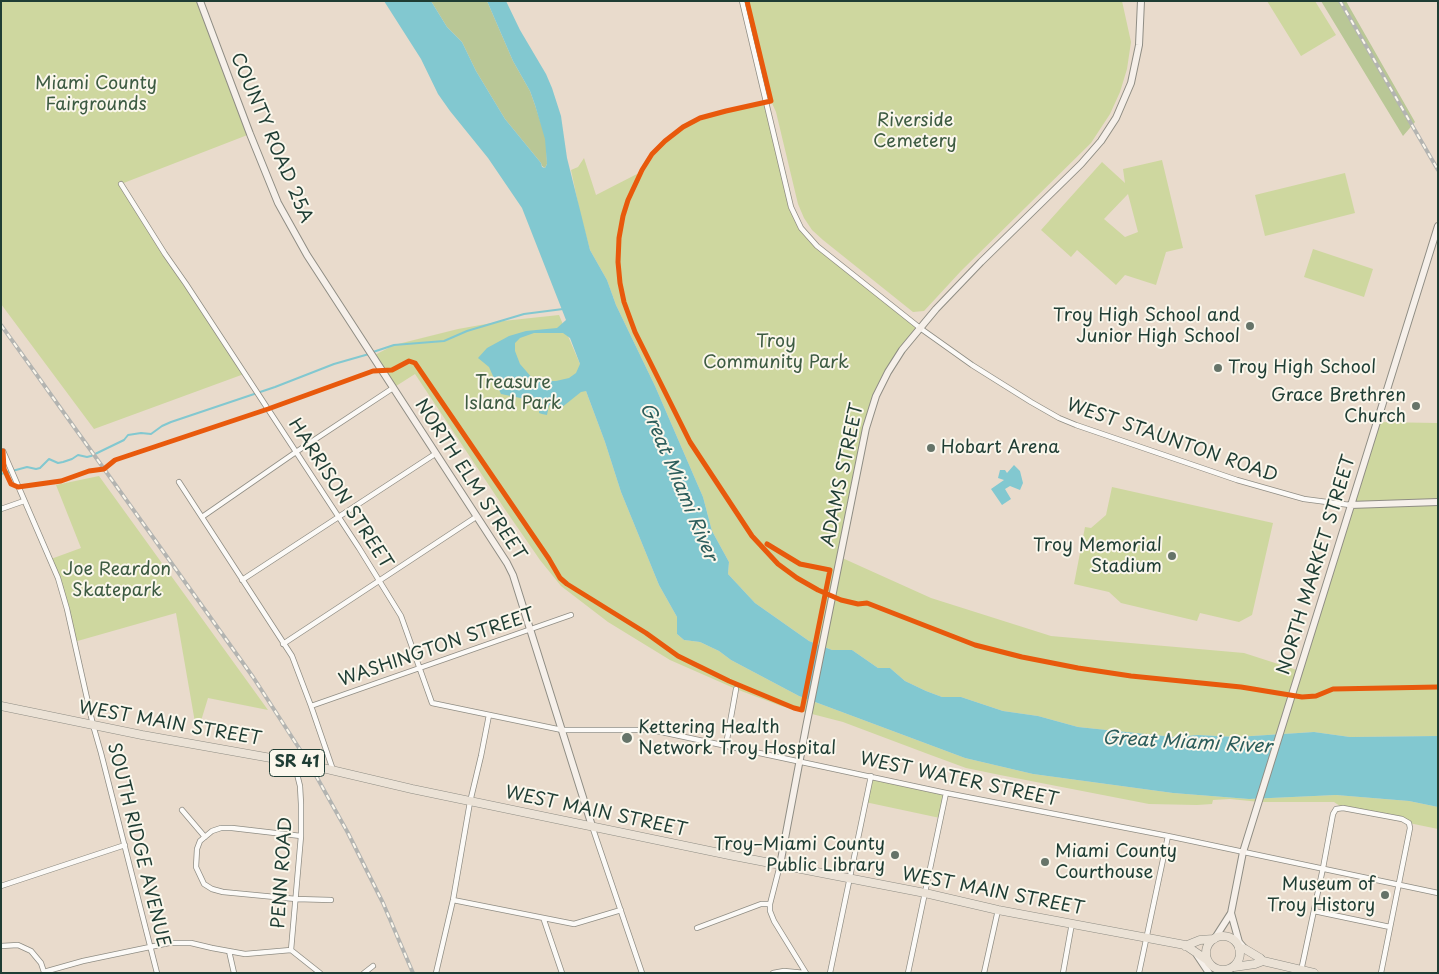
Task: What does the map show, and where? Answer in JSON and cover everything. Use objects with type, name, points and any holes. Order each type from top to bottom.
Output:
[{"type":"main road","name":"COUNTY ROAD 25A","points":[[200,1],[278,203],[307,255],[340,306]]},
{"type":"main road","name":"ADAMS STREET","points":[[780,865],[871,409],[888,372],[902,350],[920,328],[967,276],[1081,164],[1101,141],[1122,106],[1133,76],[1139,45],[1141,1]]},
{"type":"main road","name":"NORTH MARKET STREET","points":[[1231,913],[1244,852],[1438,226]]},
{"type":"main road","name":"NORTH ELM STREET","points":[[340,306],[476,517],[508,563],[592,826]]},
{"type":"main road","points":[[1350,505],[1438,502]]},
{"type":"main road","name":"WEST MAIN STREET","points":[[1,706],[92,725],[294,762],[470,802],[925,893],[998,910],[1185,946]]},
{"type":"main road","points":[[1210,973],[1206,950],[1231,913]]},
{"type":"main road","points":[[1231,913],[1239,943],[1240,957],[1231,969]]},
{"type":"main road","points":[[1185,946],[1213,937],[1226,936],[1239,943],[1263,962],[1314,973]]},
{"type":"main road","points":[[1185,946],[1208,961],[1214,968],[1220,970],[1263,962]]},
{"type":"main road","points":[[1193,951],[1210,973]]},
{"type":"street","name":"WEST STAUNTON ROAD","points":[[742,1],[788,199],[797,222],[817,246],[920,328],[972,365],[1031,402],[1076,425],[1237,480],[1304,499],[1350,505]]},
{"type":"street","name":"HARRISON STREET","points":[[121,184],[380,580],[401,616],[432,703]]},
{"type":"street","points":[[202,516],[393,388]]},
{"type":"street","name":"SOUTH RIDGE AVENUE","points":[[2,451],[58,578],[67,609],[92,725],[102,753],[157,973]]},
{"type":"street","points":[[242,580],[435,454]]},
{"type":"street","points":[[179,482],[292,656],[312,706],[333,770]]},
{"type":"street","points":[[1,509],[24,501]]},
{"type":"street","points":[[283,644],[476,517]]},
{"type":"street","name":"WASHINGTON STREET","points":[[312,706],[571,615]]},
{"type":"street","points":[[726,745],[736,689]]},
{"type":"street","name":"WEST WATER STREET","points":[[432,703],[562,730],[652,730],[800,760],[946,793],[1168,836],[1438,893]]},
{"type":"street","points":[[436,973],[453,900],[470,802],[489,715]]},
{"type":"street","name":"PENN ROAD","points":[[294,762],[300,786],[301,804],[296,899],[291,950],[320,973]]},
{"type":"street","points":[[830,973],[871,776]]},
{"type":"street","points":[[908,973],[946,793]]},
{"type":"street","points":[[1301,971],[1333,814],[1336,809],[1343,808],[1402,819],[1409,823],[1410,828],[1381,973]]},
{"type":"street","points":[[182,810],[205,836]]},
{"type":"street","points":[[592,826],[642,973]]},
{"type":"street","points":[[300,836],[221,828],[205,836],[200,841],[195,858],[196,867],[204,884],[212,889],[223,892],[296,899],[331,900]]},
{"type":"street","points":[[1138,973],[1168,836]]},
{"type":"street","points":[[1,886],[125,845]]},
{"type":"street","points":[[780,865],[770,904],[774,920],[806,973]]},
{"type":"street","points":[[453,900],[544,920],[574,924],[621,910]]},
{"type":"street","points":[[697,928],[761,904],[770,904]]},
{"type":"street","points":[[984,973],[998,910]]},
{"type":"street","points":[[1314,911],[1390,927]]},
{"type":"street","points":[[544,920],[562,973]]},
{"type":"street","points":[[1063,973],[1072,923]]},
{"type":"street","points":[[1,946],[18,945],[31,951],[41,963],[44,972],[83,961],[169,943],[191,943],[246,954],[291,950]]},
{"type":"street","points":[[229,951],[234,973]]},
{"type":"street","points":[[364,973],[373,966]]},
{"type":"street","points":[[773,973],[784,971],[806,973]]},
{"type":"green space","name":"Miami County Fairgrounds","points":[[1,1],[200,1],[250,134],[121,184],[244,374],[94,429],[1,304]]},
{"type":"green space","points":[[431,1],[487,1],[513,61],[530,91],[535,105],[546,139],[547,164],[545,168],[505,119],[476,71],[462,42],[447,27]]},
{"type":"green space","name":"Riverside Cemetery","points":[[742,1],[1122,1],[1131,42],[1127,69],[1120,92],[1110,114],[1091,143],[961,271],[924,311],[913,312],[823,240],[812,230],[804,218],[798,204],[776,112],[771,101],[766,103]]},
{"type":"green space","points":[[1267,1],[1315,1],[1336,35],[1301,56]]},
{"type":"green space","points":[[1321,1],[1346,1],[1415,122],[1403,136]]},
{"type":"green space","name":"Troy Community Park","points":[[766,103],[788,199],[806,235],[920,328],[902,350],[871,409],[840,557],[931,598],[1051,636],[1244,653],[1300,671],[1377,422],[1438,423],[1438,736],[1350,737],[1314,732],[1236,737],[1198,735],[1174,737],[1078,727],[1038,716],[1003,711],[961,697],[942,697],[926,691],[905,681],[890,668],[878,668],[852,650],[832,650],[809,641],[755,603],[728,574],[729,562],[712,531],[703,497],[655,386],[616,305],[607,280],[590,250],[571,170],[578,167],[584,158],[596,195],[637,174],[637,183],[659,147],[683,127],[726,111]]},
{"type":"green space","points":[[1162,160],[1183,248],[1166,252],[1156,285],[1125,275],[1116,285],[1077,250],[1071,257],[1041,230],[1102,162],[1125,183],[1123,169]],"holes":[[[1128,194],[1138,232],[1125,237],[1104,219]]]},
{"type":"green space","points":[[1345,173],[1355,213],[1265,236],[1255,195]]},
{"type":"green space","points":[[1313,249],[1373,269],[1364,297],[1304,277]]},
{"type":"green space","name":"Treasure Island Park","points":[[559,315],[580,364],[586,391],[621,492],[659,585],[677,617],[677,634],[684,640],[700,642],[719,651],[731,660],[799,696],[965,758],[1033,774],[1173,793],[1249,799],[1336,795],[1409,801],[1438,807],[1438,829],[1409,823],[1402,819],[1343,808],[1334,802],[1260,802],[1230,799],[1213,800],[1212,804],[1197,805],[1149,804],[966,768],[843,722],[781,706],[736,689],[670,660],[608,622],[561,586],[540,560],[504,508],[415,374],[393,388],[373,356],[394,345],[458,329],[503,321]]},
{"type":"green space","name":"Joe Reardon Skatepark","points":[[99,476],[268,710],[208,698],[197,734],[176,613],[74,642],[67,609],[51,559],[81,548],[56,485]]},
{"type":"green space","name":"Troy Memorial Stadium","points":[[1112,487],[1273,523],[1252,615],[1239,622],[1200,613],[1197,621],[1121,603],[1109,592],[1074,584],[1085,527],[1091,528],[1106,515]]},
{"type":"green space","points":[[871,776],[946,793],[940,818],[865,802]]},
{"type":"water","name":"Great Miami River","points":[[384,1],[431,1],[447,27],[462,42],[476,71],[505,119],[541,163],[542,167],[545,168],[547,164],[545,139],[535,105],[530,91],[513,61],[487,1],[506,1],[552,88],[561,116],[567,158],[590,250],[607,280],[616,305],[655,386],[703,497],[712,531],[729,562],[728,574],[755,603],[809,641],[832,650],[852,650],[878,668],[890,668],[905,681],[926,691],[942,697],[961,697],[1003,711],[1038,716],[1078,727],[1174,737],[1198,735],[1236,737],[1314,732],[1350,737],[1438,736],[1438,807],[1409,801],[1336,795],[1249,799],[1173,793],[1033,774],[965,758],[799,696],[731,660],[719,651],[700,642],[684,640],[677,634],[677,617],[659,585],[621,492],[586,391],[581,392],[561,408],[549,405],[547,415],[542,414],[539,413],[540,402],[501,394],[489,367],[478,358],[487,348],[509,336],[526,331],[557,328],[566,320],[522,208],[488,158],[438,94],[421,59]],"holes":[[[534,333],[563,333],[570,338],[580,364],[576,373],[569,378],[556,381],[533,379],[520,364],[515,351],[515,343],[520,338]]]},
{"type":"water","points":[[1014,465],[1020,471],[1023,483],[1020,490],[1010,486],[1005,489],[1011,499],[1002,505],[991,489],[1004,480],[998,478],[1000,470],[1005,470],[1007,473]]},
{"type":"waterway","points":[[373,352],[394,345],[444,341],[467,331],[524,314],[563,309]]},
{"type":"waterway","points":[[1,474],[27,467],[40,468],[49,459],[58,463],[78,455],[91,456],[124,440],[128,435],[151,434],[171,422],[275,387],[334,364],[369,354]]},
{"type":"railway","points":[[1340,1],[1438,170]]},
{"type":"railway","points":[[1,325],[253,677],[310,765],[348,833],[383,903],[413,973]]},
{"type":"cycle path","points":[[747,1],[771,101],[700,118],[683,127],[652,154],[628,200],[619,238],[618,262],[624,302],[635,332],[690,442],[752,536],[778,564],[797,578],[841,600],[858,604],[867,603],[975,645],[1078,668],[1131,676],[1241,687],[1302,697],[1316,696],[1333,689],[1438,687]]},
{"type":"cycle path","points":[[1,451],[3,451],[4,469],[11,484],[18,487],[61,481],[89,471],[104,469],[115,460],[268,409],[373,371],[392,370],[409,361],[415,363],[549,559],[560,578],[646,633],[678,656],[729,681],[802,710],[830,570],[800,564],[767,544]]},
{"type":"place","name":"Troy High School and Junior High School","points":[[1250,326]]},
{"type":"place","name":"Troy High School","points":[[1218,368]]},
{"type":"place","name":"Grace Brethren Church","points":[[1416,406]]},
{"type":"place","name":"Hobart Arena","points":[[931,448]]},
{"type":"place","name":"Troy Memorial Stadium","points":[[1172,556]]},
{"type":"place","name":"Kettering Health Network Troy Hospital","points":[[627,738]]},
{"type":"place","name":"Troy–Miami County Public Library","points":[[895,855]]},
{"type":"place","name":"Miami County Courthouse","points":[[1045,862]]},
{"type":"place","name":"Museum of Troy History","points":[[1385,895]]}]
